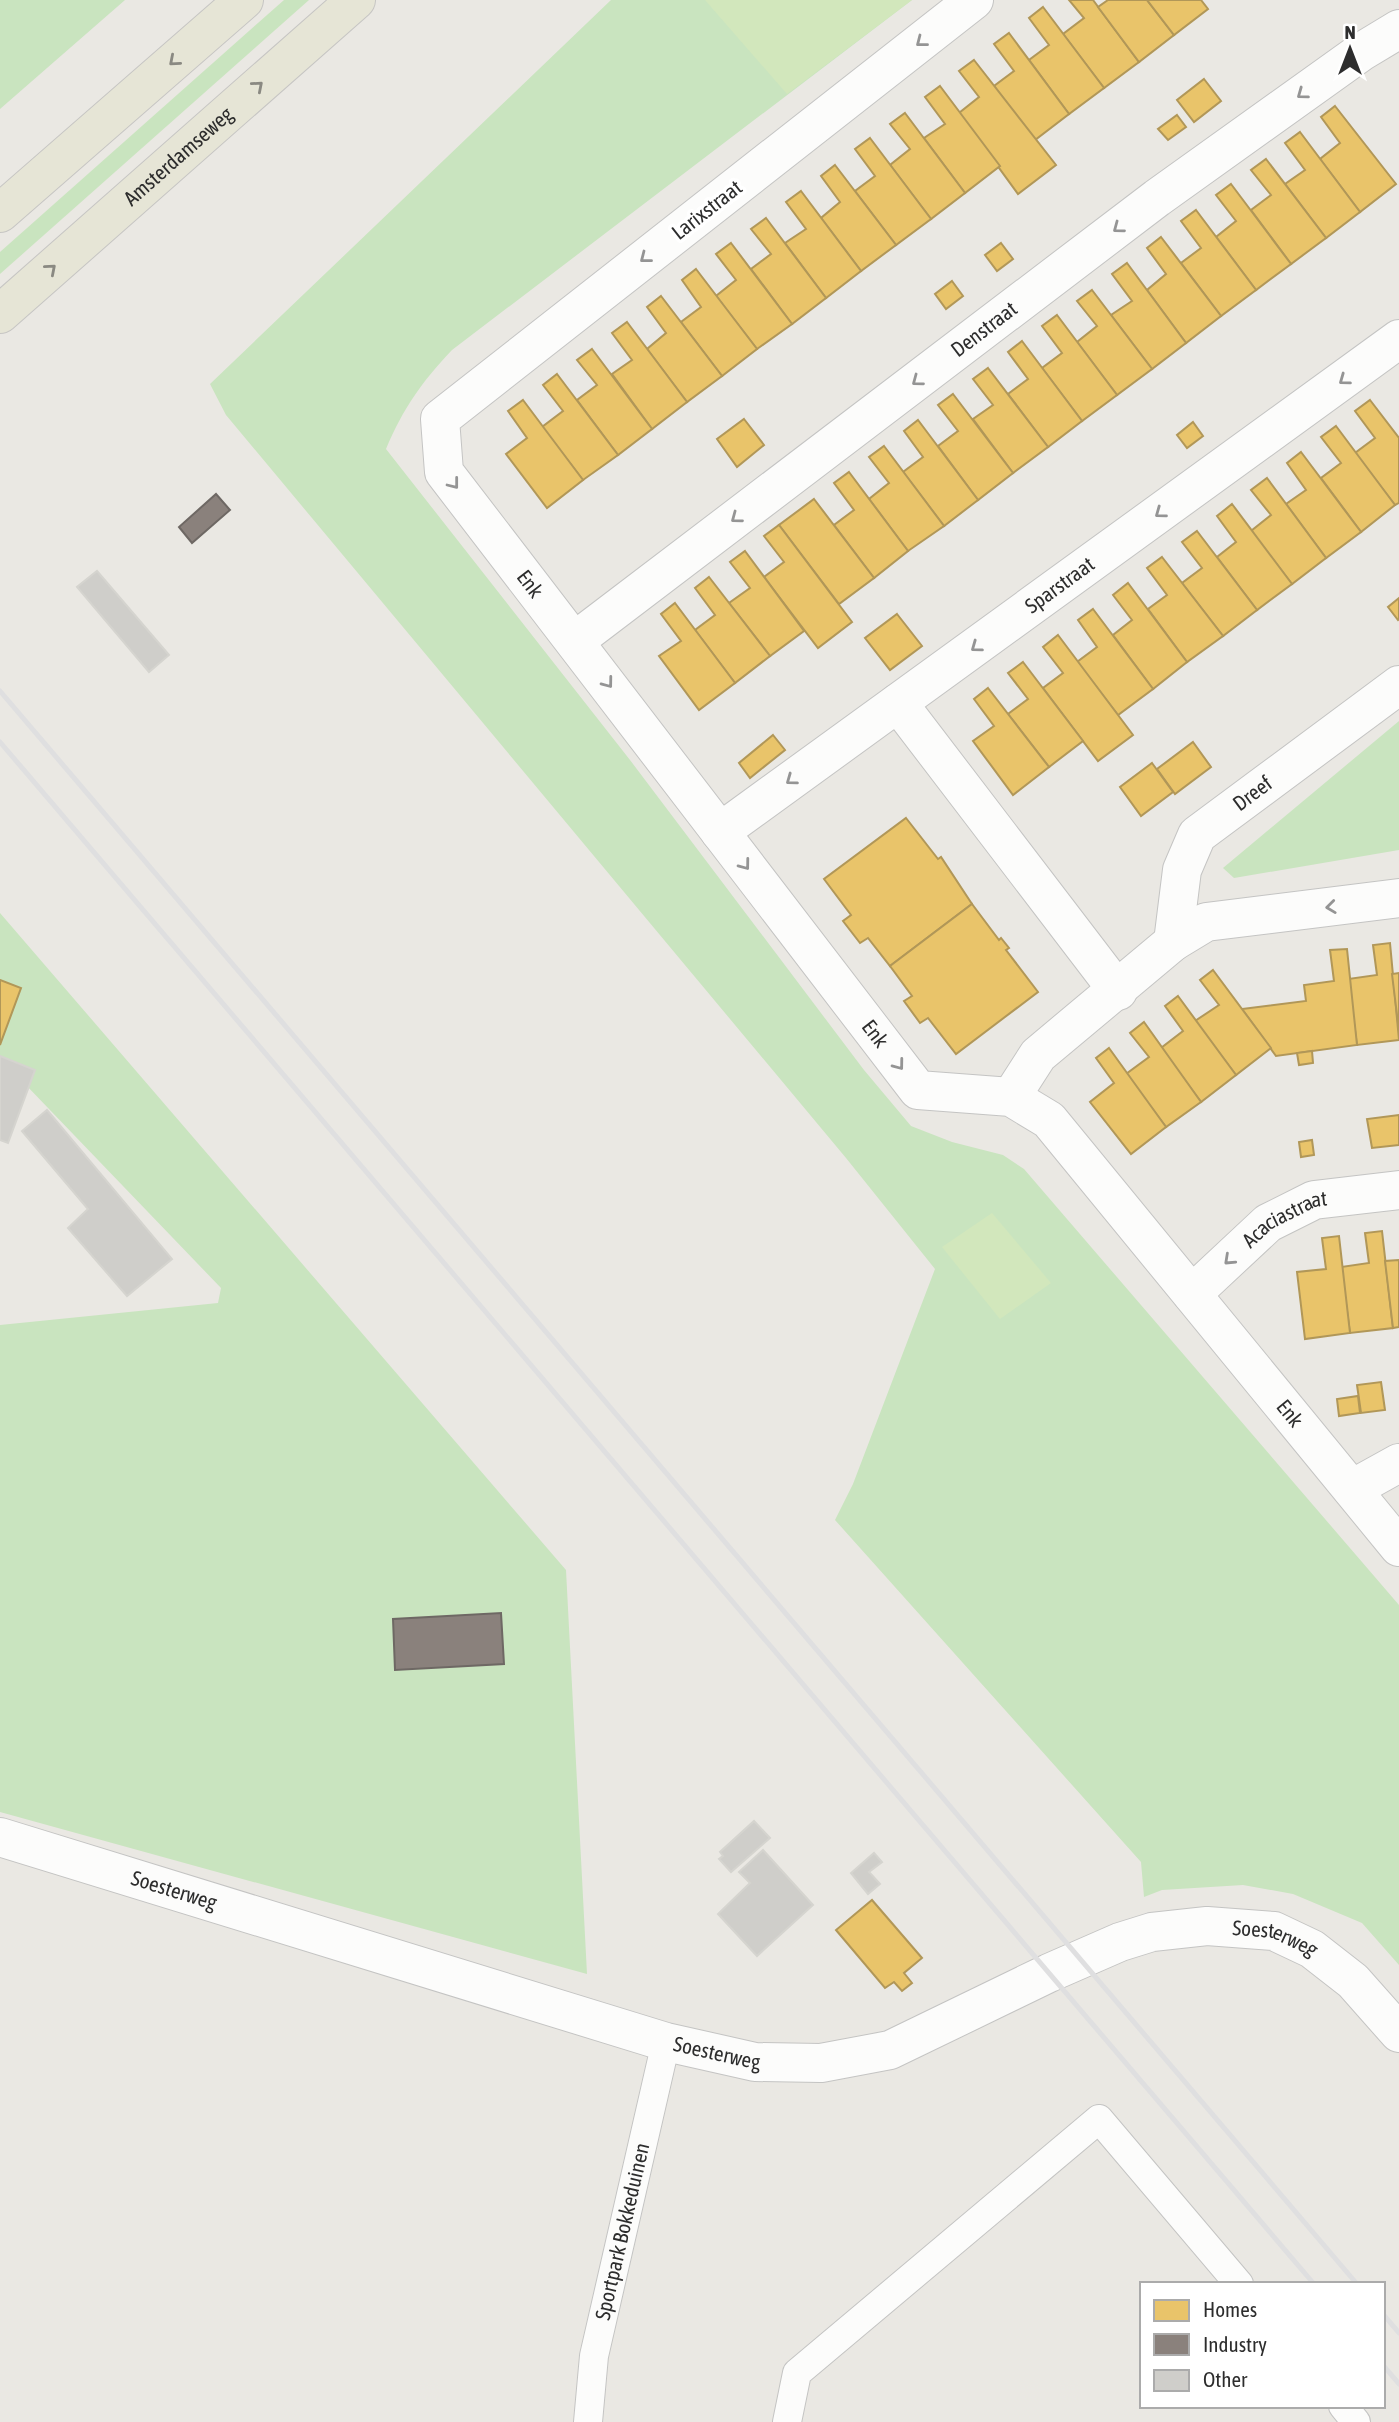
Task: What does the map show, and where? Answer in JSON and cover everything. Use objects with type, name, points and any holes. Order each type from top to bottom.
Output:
[{"type":"main road","points":[[0,213],[244,0]]},
{"type":"main road","name":"Amsterdamseweg","points":[[0,314],[356,0]]},
{"type":"street","name":"Larixstraat","points":[[440,419],[974,0]]},
{"type":"street","name":"Denstraat","points":[[576,640],[1157,198],[1361,52],[1399,29]]},
{"type":"street","name":"Sparstraat","points":[[720,832],[1399,340]]},
{"type":"street","name":"Enk","points":[[440,419],[444,472],[576,640],[918,1090],[1010,1097],[1049,1120],[1399,1547]]},
{"type":"street","name":"Dreef","points":[[1173,942],[1182,870],[1197,835],[1399,685]]},
{"type":"street","points":[[898,704],[1118,991]]},
{"type":"street","points":[[1010,1097],[1038,1055],[1118,991],[1173,942],[1206,922],[1399,898]]},
{"type":"street","name":"Acaciastraat","points":[[1192,1294],[1268,1223],[1314,1200],[1399,1190]]},
{"type":"street","points":[[1352,1489],[1399,1463]]},
{"type":"street","name":"Soesterweg","points":[[0,1838],[666,2042],[755,2062],[821,2063],[890,2050],[1049,1973],[1120,1942],[1152,1932],[1207,1926],[1274,1931],[1312,1949],[1353,1981],[1399,2033]]},
{"type":"lane","name":"Sportpark Bokkeduinen","points":[[588,2422],[594,2356],[666,2042]]},
{"type":"lane","points":[[787,2422],[797,2373],[1099,2119],[1237,2282]]},
{"type":"lane","points":[[1345,2408],[1356,2422]]},
{"type":"green space","points":[[0,0],[125,0],[0,109]]},
{"type":"green space","points":[[284,0],[309,0],[0,274],[0,252]]},
{"type":"green space","points":[[611,0],[912,0],[452,350],[414,396],[386,449],[630,760],[864,1070],[911,1126],[952,1142],[1003,1155],[1024,1169],[1399,1605],[1399,1965],[1362,1923],[1293,1894],[1243,1885],[1162,1890],[1144,1897],[1141,1862],[835,1520],[853,1484],[935,1269],[846,1158],[226,415],[210,384]]},
{"type":"green space","points":[[705,0],[912,0],[787,94]]},
{"type":"green space","points":[[1399,721],[1399,850],[1234,878],[1223,868]]},
{"type":"green space","points":[[0,913],[566,1570],[587,1974],[0,1812],[0,1325],[218,1303],[221,1288],[0,1058]]},
{"type":"green space","points":[[992,1213],[1051,1283],[1000,1319],[942,1247]]},
{"type":"building: Homes","points":[[1069,0],[1093,0],[1139,62],[1104,88],[1063,34],[1084,18]]},
{"type":"building: Homes","points":[[1108,0],[1147,0],[1174,35],[1139,62],[1098,7]]},
{"type":"building: Homes","points":[[1147,0],[1201,0],[1208,9],[1174,35]]},
{"type":"building: Homes","points":[[1043,7],[1104,88],[1069,114],[1029,60],[1049,45],[1029,18]]},
{"type":"building: Homes","points":[[1009,33],[1069,114],[1035,140],[994,86],[1014,71],[994,44]]},
{"type":"building: Homes","points":[[974,60],[1056,165],[1018,194],[959,113],[979,97],[959,71]]},
{"type":"building: Homes","points":[[1204,79],[1221,101],[1194,122],[1177,100]]},
{"type":"building: Homes","points":[[940,86],[1000,166],[965,193],[924,138],[945,124],[925,97]]},
{"type":"building: Homes","points":[[1335,106],[1396,184],[1360,212],[1320,159],[1340,143],[1321,117]]},
{"type":"building: Homes","points":[[905,113],[965,193],[931,219],[890,165],[910,149],[890,124]]},
{"type":"building: Homes","points":[[1177,115],[1186,127],[1168,140],[1158,129]]},
{"type":"building: Homes","points":[[1300,132],[1360,212],[1326,238],[1285,184],[1305,170],[1285,143]]},
{"type":"building: Homes","points":[[870,138],[931,219],[896,245],[855,191],[875,176],[855,149]]},
{"type":"building: Homes","points":[[1266,159],[1326,238],[1291,264],[1251,210],[1271,195],[1251,170]]},
{"type":"building: Homes","points":[[835,165],[896,245],[861,271],[821,218],[840,202],[821,176]]},
{"type":"building: Homes","points":[[1231,184],[1291,264],[1256,290],[1216,237],[1236,221],[1216,195]]},
{"type":"building: Homes","points":[[801,191],[861,271],[826,298],[785,243],[806,229],[786,202]]},
{"type":"building: Homes","points":[[1196,210],[1256,290],[1221,316],[1181,263],[1201,248],[1181,221]]},
{"type":"building: Homes","points":[[766,218],[826,298],[792,324],[751,269],[771,254],[751,229]]},
{"type":"building: Homes","points":[[1161,237],[1221,316],[1186,343],[1147,290],[1166,274],[1147,248]]},
{"type":"building: Homes","points":[[731,243],[792,324],[757,349],[716,296],[736,280],[716,254]]},
{"type":"building: Homes","points":[[1001,243],[1013,259],[997,271],[985,255]]},
{"type":"building: Homes","points":[[1127,263],[1186,343],[1152,369],[1111,315],[1132,301],[1112,274]]},
{"type":"building: Homes","points":[[696,269],[757,349],[722,376],[681,322],[701,307],[682,280]]},
{"type":"building: Homes","points":[[952,281],[963,296],[946,309],[935,294]]},
{"type":"building: Homes","points":[[1092,290],[1152,369],[1117,395],[1077,342],[1097,326],[1077,301]]},
{"type":"building: Homes","points":[[661,296],[722,376],[687,402],[647,349],[666,333],[647,307]]},
{"type":"building: Homes","points":[[1057,315],[1117,395],[1082,421],[1042,368],[1062,353],[1042,326]]},
{"type":"building: Homes","points":[[627,322],[687,402],[652,429],[612,374],[632,360],[612,333]]},
{"type":"building: Homes","points":[[1022,341],[1082,421],[1048,447],[1008,394],[1028,379],[1008,352]]},
{"type":"building: Homes","points":[[592,349],[652,429],[618,455],[577,400],[597,385],[577,360]]},
{"type":"building: Homes","points":[[988,368],[1048,447],[1013,473],[973,419],[993,405],[973,379]]},
{"type":"building: Homes","points":[[557,374],[618,455],[583,480],[542,427],[563,411],[543,385]]},
{"type":"building: Homes","points":[[953,394],[1013,473],[978,500],[938,446],[958,431],[938,405]]},
{"type":"building: Homes","points":[[523,400],[583,480],[547,508],[506,454],[527,438],[508,411]]},
{"type":"building: Homes","points":[[1370,400],[1399,438],[1399,503],[1395,505],[1355,453],[1375,438],[1355,411]]},
{"type":"building: Homes","points":[[744,419],[764,445],[737,467],[717,439]]},
{"type":"building: Homes","points":[[918,420],[978,500],[944,526],[903,472],[923,457],[904,431]]},
{"type":"building: Homes","points":[[1193,422],[1203,436],[1187,448],[1177,435]]},
{"type":"building: Homes","points":[[1336,426],[1395,505],[1361,532],[1321,478],[1341,463],[1321,437]]},
{"type":"building: Homes","points":[[884,446],[944,526],[908,551],[869,499],[889,483],[869,457]]},
{"type":"building: Homes","points":[[1301,452],[1361,532],[1326,558],[1286,504],[1306,490],[1287,463]]},
{"type":"building: Homes","points":[[849,472],[908,551],[874,578],[834,525],[854,510],[834,483]]},
{"type":"building: Homes","points":[[1267,478],[1326,558],[1292,584],[1251,531],[1271,515],[1251,490]]},
{"type":"building: Homes","points":[[814,499],[874,578],[839,604],[779,525]]},
{"type":"building: Homes","points":[[1232,504],[1292,584],[1257,610],[1217,557],[1236,542],[1217,516]]},
{"type":"building: Homes","points":[[779,525],[852,622],[818,648],[764,577],[784,562],[764,536]]},
{"type":"building: Homes","points":[[1197,531],[1257,610],[1223,636],[1182,583],[1202,568],[1182,542]]},
{"type":"building: Homes","points":[[745,551],[804,631],[770,656],[729,603],[750,588],[730,562]]},
{"type":"building: Homes","points":[[1162,557],[1223,636],[1187,662],[1148,609],[1167,595],[1147,568]]},
{"type":"building: Homes","points":[[709,577],[770,656],[735,683],[695,630],[715,615],[695,588]]},
{"type":"building: Homes","points":[[1128,583],[1187,662],[1153,689],[1113,635],[1132,620],[1113,595]]},
{"type":"building: Homes","points":[[1399,598],[1399,619],[1398,620],[1388,607]]},
{"type":"building: Homes","points":[[675,603],[735,683],[699,710],[659,656],[681,641],[661,614]]},
{"type":"building: Homes","points":[[1093,609],[1153,689],[1118,715],[1077,662],[1097,647],[1078,620]]},
{"type":"building: Homes","points":[[897,614],[922,646],[890,670],[865,638]]},
{"type":"building: Homes","points":[[1058,635],[1133,735],[1098,761],[1043,688],[1063,673],[1043,647]]},
{"type":"building: Homes","points":[[1023,662],[1083,741],[1049,767],[1008,714],[1028,699],[1008,673]]},
{"type":"building: Homes","points":[[988,688],[1049,767],[1013,795],[973,741],[994,726],[974,699]]},
{"type":"building: Homes","points":[[773,735],[785,750],[750,778],[739,763]]},
{"type":"building: Homes","points":[[1193,742],[1211,767],[1175,794],[1157,769]]},
{"type":"building: Homes","points":[[1152,763],[1173,792],[1141,816],[1120,787]]},
{"type":"building: Homes","points":[[906,818],[938,859],[941,857],[972,904],[890,966],[868,938],[860,943],[843,921],[851,915],[824,879]]},
{"type":"building: Homes","points":[[972,904],[999,940],[1001,938],[1009,948],[1006,950],[1038,992],[956,1054],[928,1018],[920,1023],[904,1001],[912,996],[890,966]]},
{"type":"building: Homes","points":[[1390,943],[1399,1040],[1357,1045],[1348,979],[1377,975],[1373,945]]},
{"type":"building: Homes","points":[[1347,949],[1357,1045],[1276,1056],[1242,1009],[1306,1001],[1304,985],[1334,981],[1330,950]]},
{"type":"building: Homes","points":[[1213,970],[1271,1048],[1236,1075],[1195,1021],[1219,1005],[1200,980]]},
{"type":"building: Homes","points":[[1399,973],[1399,1031],[1392,974]]},
{"type":"building: Homes","points":[[0,980],[21,988],[0,1045]]},
{"type":"building: Homes","points":[[1178,996],[1236,1075],[1201,1102],[1161,1048],[1183,1031],[1165,1006]]},
{"type":"building: Homes","points":[[1144,1022],[1201,1102],[1166,1127],[1126,1074],[1149,1057],[1130,1033]]},
{"type":"building: Homes","points":[[1109,1048],[1166,1127],[1131,1154],[1090,1102],[1114,1083],[1096,1058]]},
{"type":"building: Homes","points":[[1312,1051],[1313,1063],[1299,1065],[1297,1053]]},
{"type":"building: Homes","points":[[1399,1115],[1399,1145],[1372,1148],[1367,1119]]},
{"type":"building: Homes","points":[[1312,1140],[1314,1155],[1301,1157],[1299,1142]]},
{"type":"building: Homes","points":[[1382,1231],[1393,1328],[1350,1333],[1341,1267],[1369,1263],[1365,1233]]},
{"type":"building: Homes","points":[[1339,1236],[1350,1333],[1305,1339],[1297,1272],[1326,1269],[1322,1238]]},
{"type":"building: Homes","points":[[1399,1260],[1399,1327],[1393,1328],[1385,1261]]},
{"type":"building: Homes","points":[[1381,1382],[1385,1410],[1361,1413],[1357,1385]]},
{"type":"building: Homes","points":[[1358,1396],[1360,1413],[1339,1416],[1337,1399]]},
{"type":"building: Homes","points":[[872,1900],[922,1958],[904,1973],[912,1983],[902,1991],[894,1982],[885,1988],[836,1930]]},
{"type":"building: Industry","points":[[216,494],[230,510],[192,543],[179,527]]},
{"type":"building: Industry","points":[[501,1613],[504,1664],[395,1670],[393,1619]]},
{"type":"building: Other","points":[[97,571],[169,655],[149,672],[77,587]]},
{"type":"building: Other","points":[[0,1056],[35,1070],[8,1143],[0,1140]]},
{"type":"building: Other","points":[[47,1110],[172,1259],[127,1296],[68,1228],[88,1209],[22,1131]]},
{"type":"building: Other","points":[[754,1821],[770,1838],[731,1872],[719,1859],[723,1856],[720,1852]]},
{"type":"building: Other","points":[[763,1850],[813,1905],[757,1956],[718,1914],[750,1883],[739,1872]]},
{"type":"building: Other","points":[[874,1853],[882,1862],[869,1872],[880,1884],[868,1894],[851,1873]]},
{"type":"railway","points":[[0,691],[1355,2282]]},
{"type":"railway","points":[[0,742],[1312,2282]]},
{"type":"railway","points":[[1385,2316],[1399,2333]]},
{"type":"railway","points":[[1385,2367],[1399,2384]]}]
